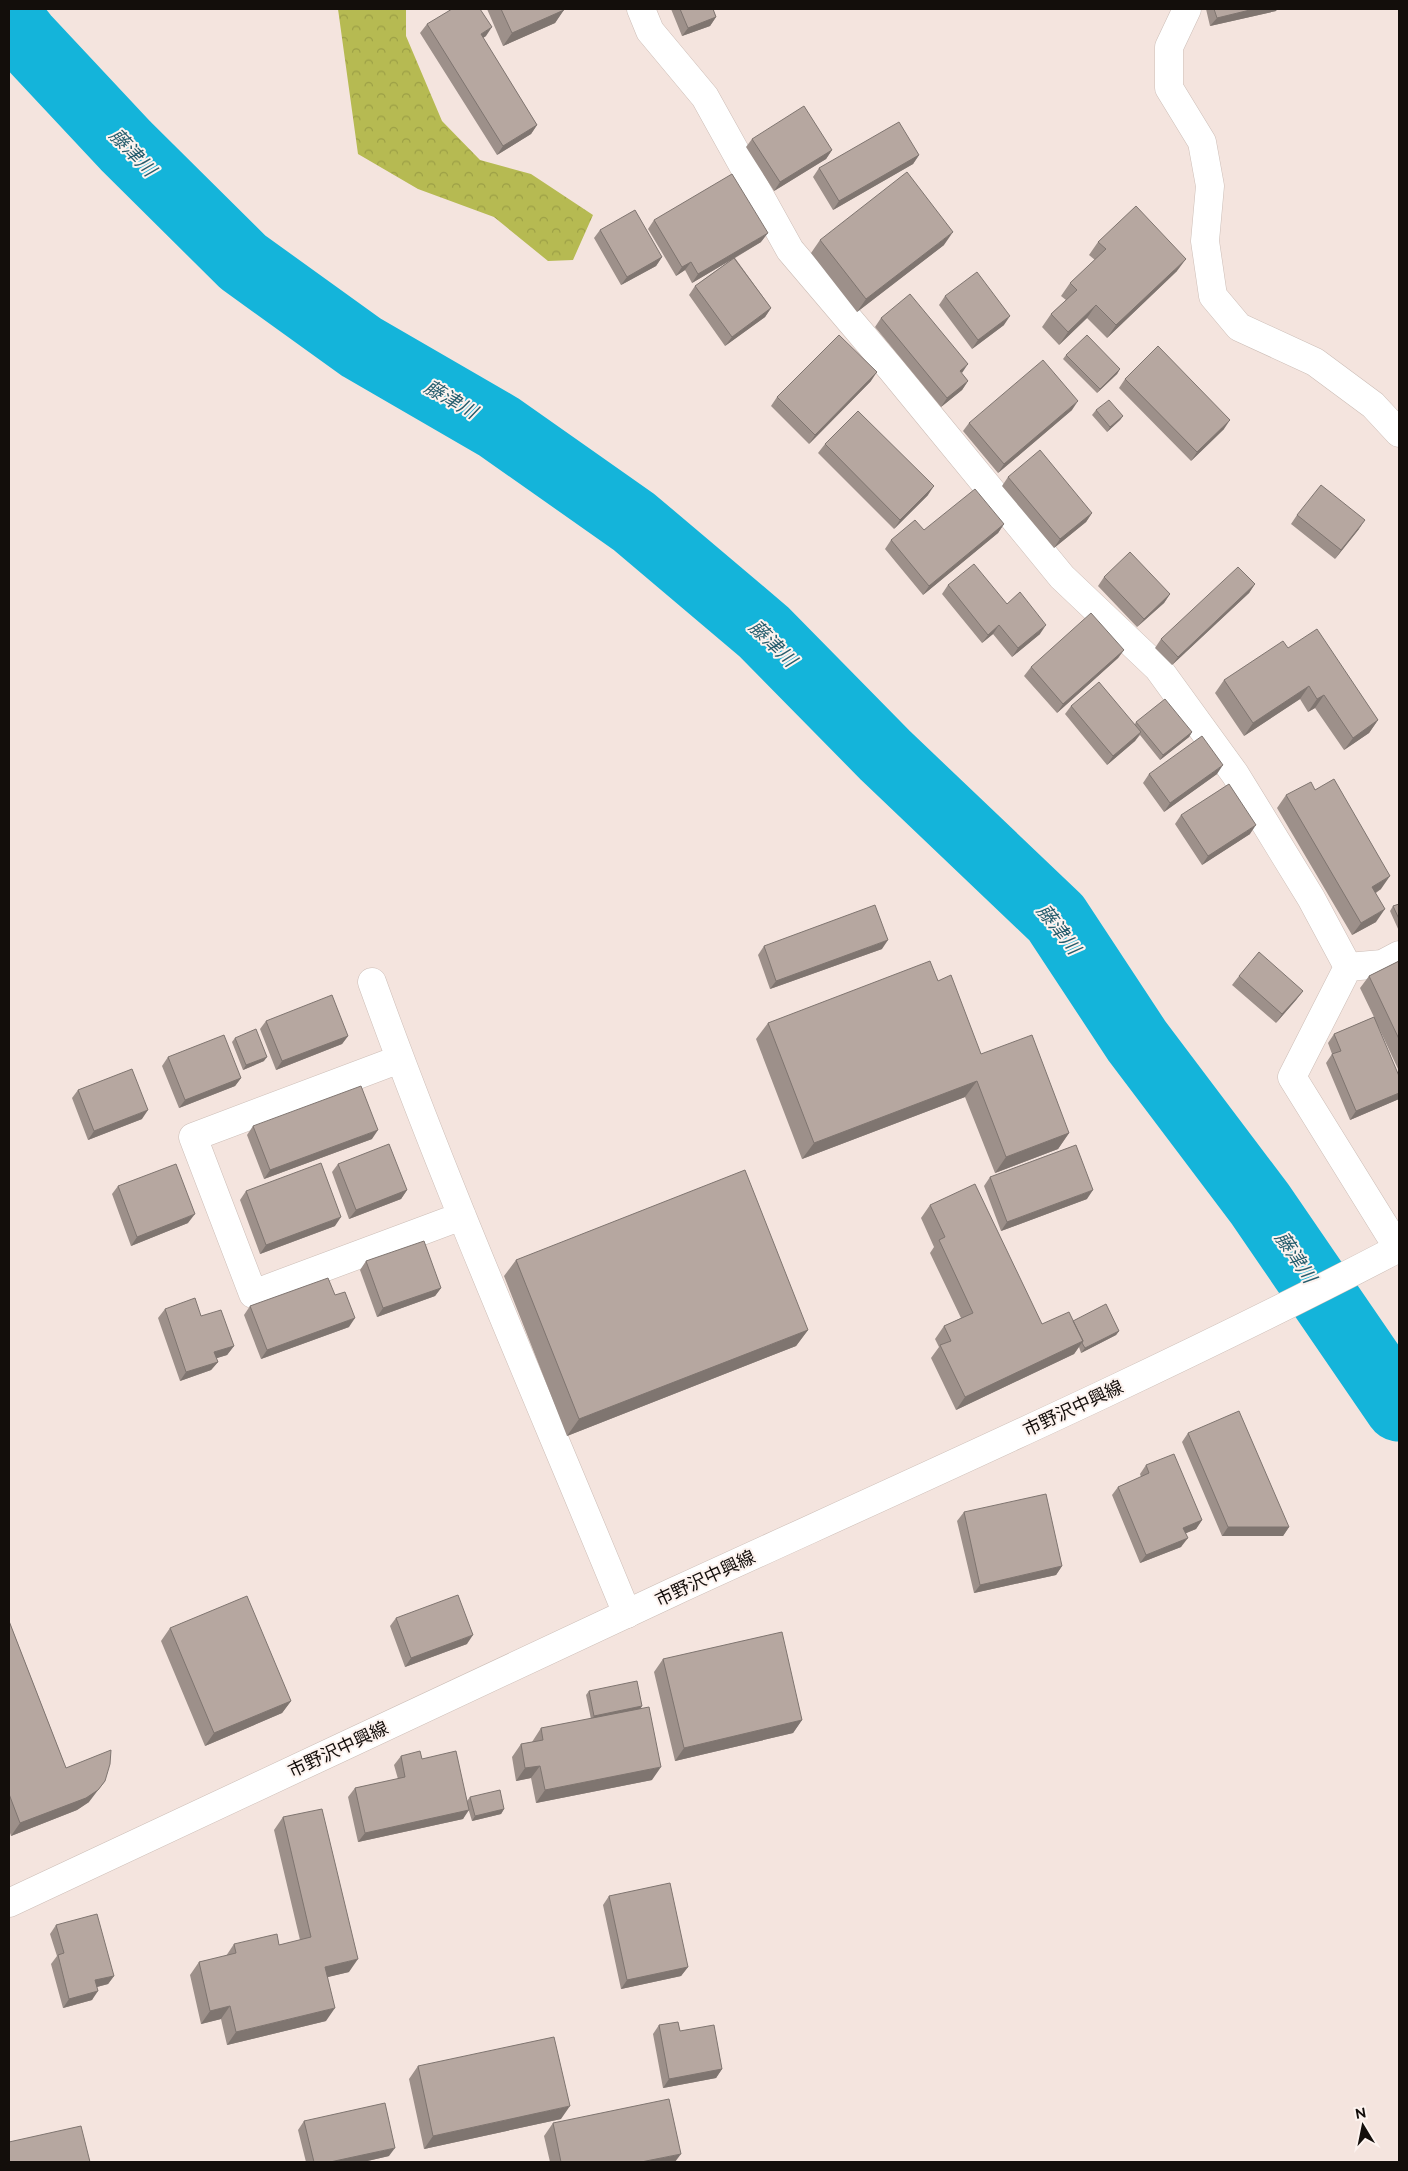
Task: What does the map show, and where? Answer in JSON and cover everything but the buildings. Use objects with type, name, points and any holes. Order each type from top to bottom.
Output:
[{"type":"street","points":[[641,9],[650,31],[705,97],[790,250],[892,370],[1062,577],[1158,668],[1235,774],[1311,898],[1348,967]]},
{"type":"street","points":[[1187,9],[1169,47],[1169,88],[1202,142],[1210,186],[1205,241],[1213,296],[1239,327],[1315,362],[1373,405],[1399,433]]},
{"type":"street","points":[[1348,967],[1382,964],[1399,955]]},
{"type":"street","points":[[1348,967],[1292,1077],[1393,1251]]},
{"type":"street","points":[[372,982],[400,1059],[462,1216],[627,1614]]},
{"type":"street","points":[[400,1059],[193,1136],[253,1294],[462,1216]]},
{"type":"street","name":"市野沢中興線","points":[[9,1903],[627,1614],[931,1475],[1270,1313],[1393,1251]]},
{"type":"green space","points":[[338,9],[406,9],[406,36],[442,121],[480,160],[531,174],[593,215],[573,260],[548,261],[494,217],[418,189],[358,154]]},
{"type":"waterway","name":"藤津川","points":[[9,18],[24,37],[126,146],[243,262],[361,347],[499,427],[634,522],[764,632],[885,755],[1056,918],[1137,1041],[1260,1204],[1399,1407]]}]
